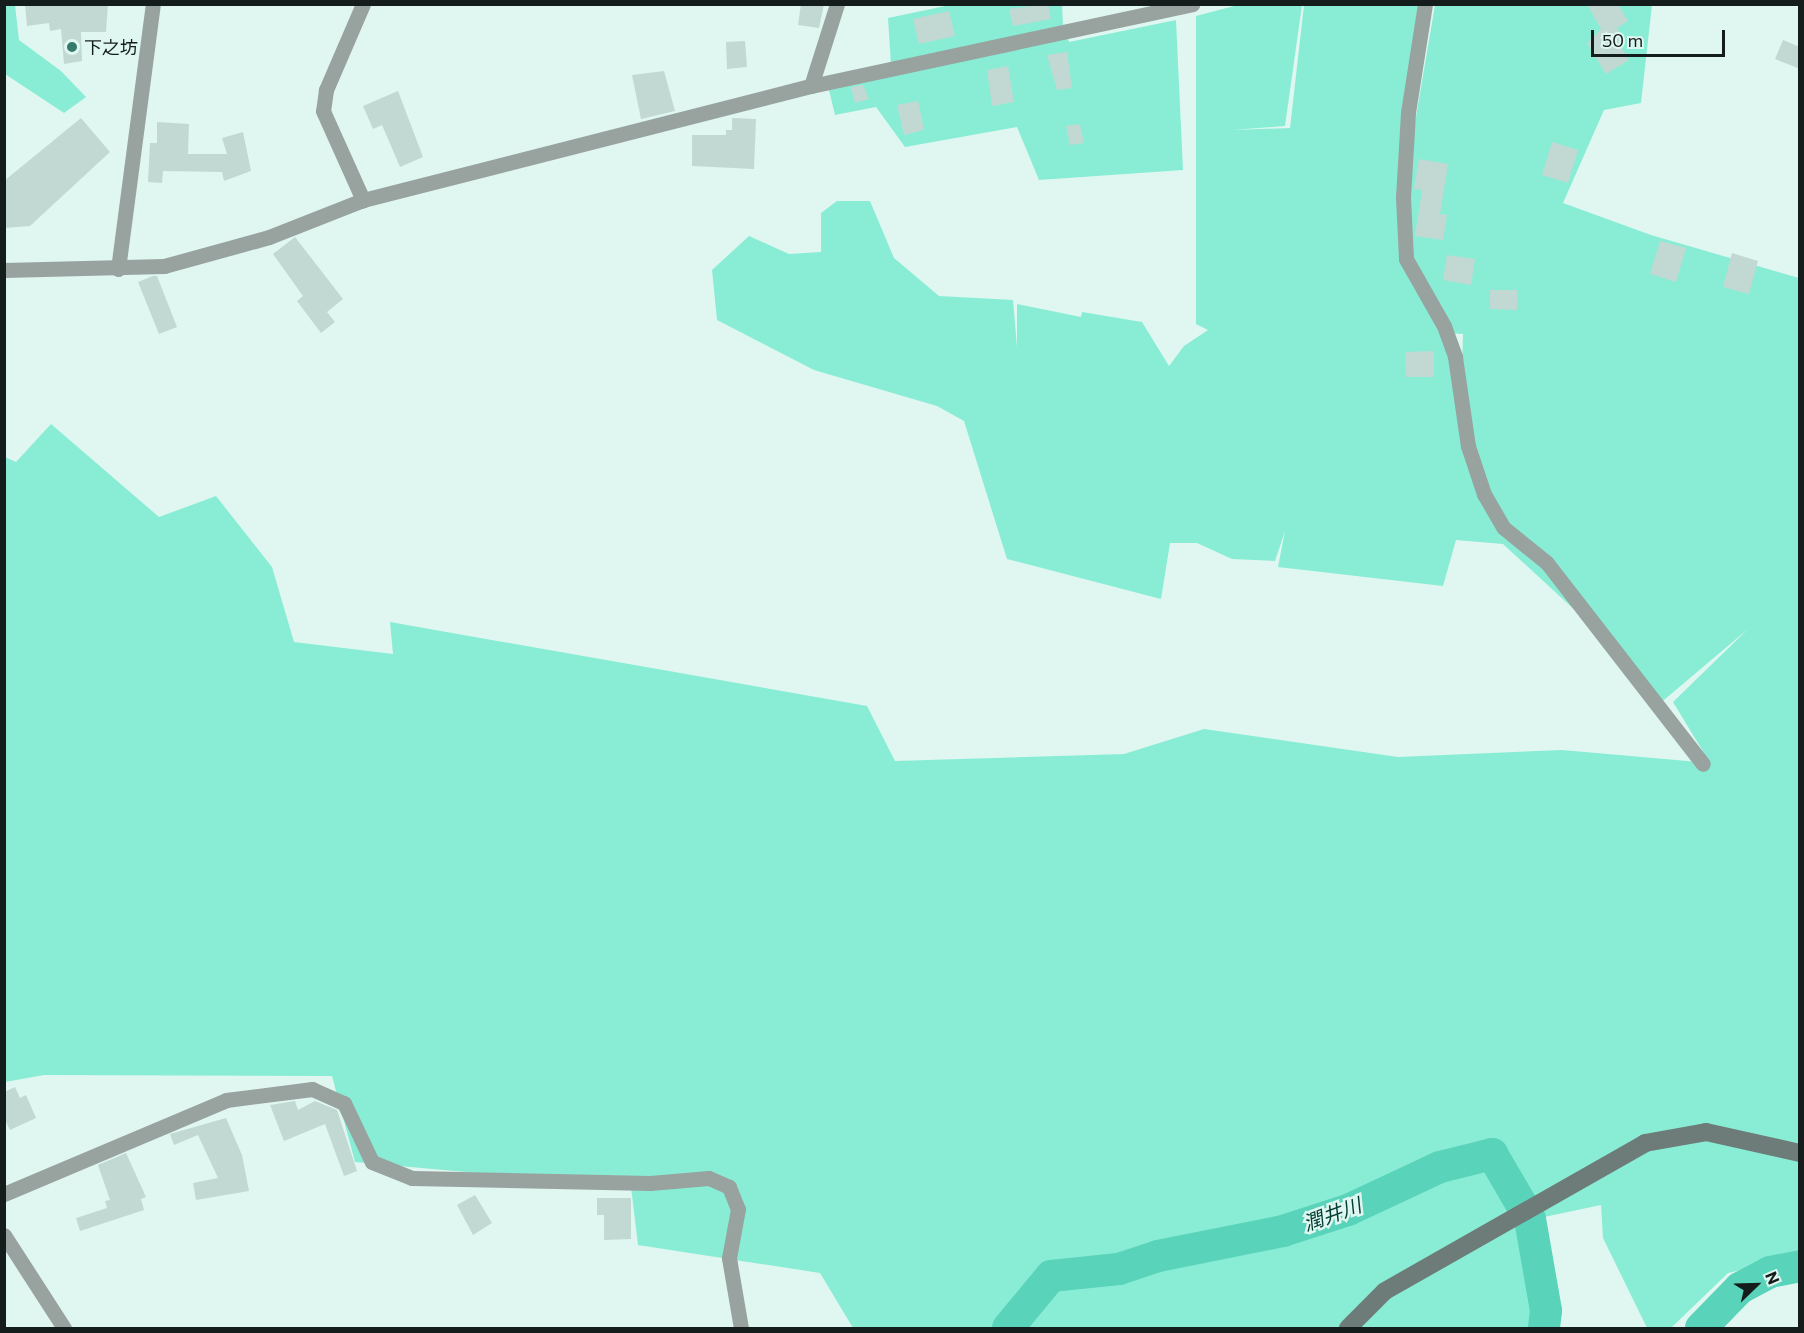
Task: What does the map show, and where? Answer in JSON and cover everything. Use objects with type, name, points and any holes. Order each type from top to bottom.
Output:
[{"type":"street","points":[[118,269],[153,4]]},
{"type":"street","points":[[363,4],[326,90],[323,111],[363,201]]},
{"type":"street","points":[[811,86],[837,4]]},
{"type":"street","points":[[4,270],[118,269],[164,266],[216,254],[363,201],[811,86],[1192,4]]},
{"type":"street","points":[[1425,4],[1408,113],[1403,197],[1406,259],[1444,326],[1455,357],[1468,446],[1484,494],[1504,528],[1547,563],[1703,764]]},
{"type":"street","points":[[4,1194],[226,1100],[312,1089],[344,1103],[372,1162],[412,1178],[650,1183],[709,1178],[729,1187],[738,1209],[729,1258],[741,1329]]},
{"type":"street","points":[[1348,1329],[1385,1291],[1572,1180],[1645,1143],[1680,1133],[1737,1136],[1800,1153]]},
{"type":"street","points":[[4,1235],[64,1329]]},
{"type":"green space","points":[[1062,4],[1063,25],[891,65],[888,18],[950,5]]},
{"type":"green space","points":[[4,5],[15,5],[19,40],[61,71],[86,97],[64,113],[5,74]]},
{"type":"green space","points":[[1238,5],[1302,5],[1285,126],[1232,130],[1290,128],[1304,5],[1422,5],[1400,153],[1401,257],[1442,325],[1405,246],[1412,140],[1435,5],[1652,5],[1641,103],[1604,110],[1563,203],[1651,235],[1799,278],[1799,1257],[1728,1273],[1671,1328],[1647,1328],[1603,1238],[1601,1205],[1530,1220],[1537,1328],[853,1328],[820,1273],[638,1245],[631,1187],[355,1162],[332,1076],[44,1075],[5,1082],[5,457],[16,462],[51,424],[159,517],[216,496],[272,567],[294,642],[393,654],[390,622],[867,706],[895,761],[1124,754],[1204,729],[1398,757],[1562,750],[1710,763],[1673,702],[1748,629],[1658,705],[1626,665],[1631,662],[1503,544],[1456,540],[1443,586],[1278,567],[1285,531],[1275,561],[1232,559],[1197,543],[1170,543],[1161,599],[1007,559],[964,421],[937,406],[814,370],[717,320],[712,270],[749,236],[789,254],[821,252],[821,213],[837,201],[870,201],[894,258],[939,296],[1013,300],[1017,347],[1017,304],[1081,317],[1082,312],[1142,322],[1169,366],[1184,346],[1208,330],[1196,324],[1196,16]],"holes":[[[1447,333],[1463,334],[1461,405],[1456,403]]]},
{"type":"green space","points":[[1176,20],[1183,170],[1039,180],[1017,127],[905,147],[876,107],[835,115],[829,90],[1067,36],[1069,42]]},
{"type":"building","name":"下之坊","points":[[25,4],[108,4],[106,32],[81,32],[82,61],[64,64],[61,29],[50,31],[49,23],[27,26]]},
{"type":"building","points":[[801,4],[824,4],[819,28],[798,25]]},
{"type":"building","points":[[1048,4],[1051,19],[1013,26],[1009,9]]},
{"type":"building","points":[[1587,4],[1618,4],[1628,21],[1617,28],[1624,40],[1619,44],[1629,60],[1606,74],[1587,43],[1601,29]]},
{"type":"building","points":[[949,11],[955,36],[919,44],[913,19]]},
{"type":"building","points":[[1783,40],[1800,47],[1800,69],[1775,59]]},
{"type":"building","points":[[745,41],[747,67],[727,69],[726,42]]},
{"type":"building","points":[[1067,52],[1072,88],[1057,90],[1047,55]]},
{"type":"building","points":[[1008,66],[1014,102],[992,106],[987,70]]},
{"type":"building","points":[[664,71],[675,111],[641,119],[632,75]]},
{"type":"building","points":[[863,85],[869,99],[855,103],[851,87]]},
{"type":"building","points":[[398,91],[423,157],[400,167],[382,125],[373,129],[363,106]]},
{"type":"building","points":[[918,101],[924,130],[904,135],[897,105]]},
{"type":"building","points":[[81,118],[110,152],[30,226],[4,228],[4,181]]},
{"type":"building","points":[[732,118],[756,119],[754,169],[692,166],[692,135],[726,135],[726,130],[732,130]]},
{"type":"building","points":[[157,122],[189,124],[188,154],[227,154],[222,138],[243,132],[251,171],[224,181],[222,172],[163,171],[162,183],[148,182],[150,143],[157,143]]},
{"type":"building","points":[[1080,124],[1084,143],[1070,145],[1066,126]]},
{"type":"building","points":[[1552,142],[1578,150],[1568,183],[1542,175]]},
{"type":"building","points":[[1419,159],[1448,164],[1440,214],[1447,215],[1443,240],[1415,236],[1422,190],[1414,189]]},
{"type":"building","points":[[295,237],[343,299],[327,312],[335,322],[321,333],[297,301],[303,296],[273,254]]},
{"type":"building","points":[[1660,241],[1686,248],[1676,282],[1650,274]]},
{"type":"building","points":[[1732,253],[1758,261],[1749,294],[1723,287]]},
{"type":"building","points":[[1447,255],[1475,259],[1471,285],[1443,280]]},
{"type":"building","points":[[157,276],[177,327],[159,334],[138,282]]},
{"type":"building","points":[[1490,290],[1517,290],[1517,310],[1490,309]]},
{"type":"building","points":[[1434,351],[1434,377],[1406,377],[1405,352]]},
{"type":"building","points":[[15,1087],[20,1098],[26,1095],[36,1118],[10,1130],[4,1118],[4,1092]]},
{"type":"building","points":[[295,1101],[298,1110],[315,1101],[337,1110],[357,1171],[344,1176],[325,1124],[284,1141],[270,1105]]},
{"type":"building","points":[[226,1118],[242,1155],[249,1191],[196,1200],[193,1183],[218,1178],[198,1135],[174,1145],[170,1134]]},
{"type":"building","points":[[126,1153],[146,1197],[141,1199],[144,1210],[80,1231],[76,1218],[107,1208],[105,1201],[110,1200],[98,1165]]},
{"type":"building","points":[[475,1195],[492,1223],[473,1235],[457,1205]]},
{"type":"building","points":[[597,1198],[631,1198],[631,1239],[604,1240],[604,1215],[597,1215]]},
{"type":"waterway","name":"潤井川","points":[[1008,1328],[1051,1276],[1119,1269],[1158,1256],[1283,1231],[1348,1210],[1440,1167],[1492,1154],[1530,1219],[1546,1311],[1544,1328]]},
{"type":"waterway","name":"潤井川","points":[[1701,1328],[1740,1288],[1770,1272],[1800,1266]]},
{"type":"place","name":"下之坊","points":[[72,47]]}]
